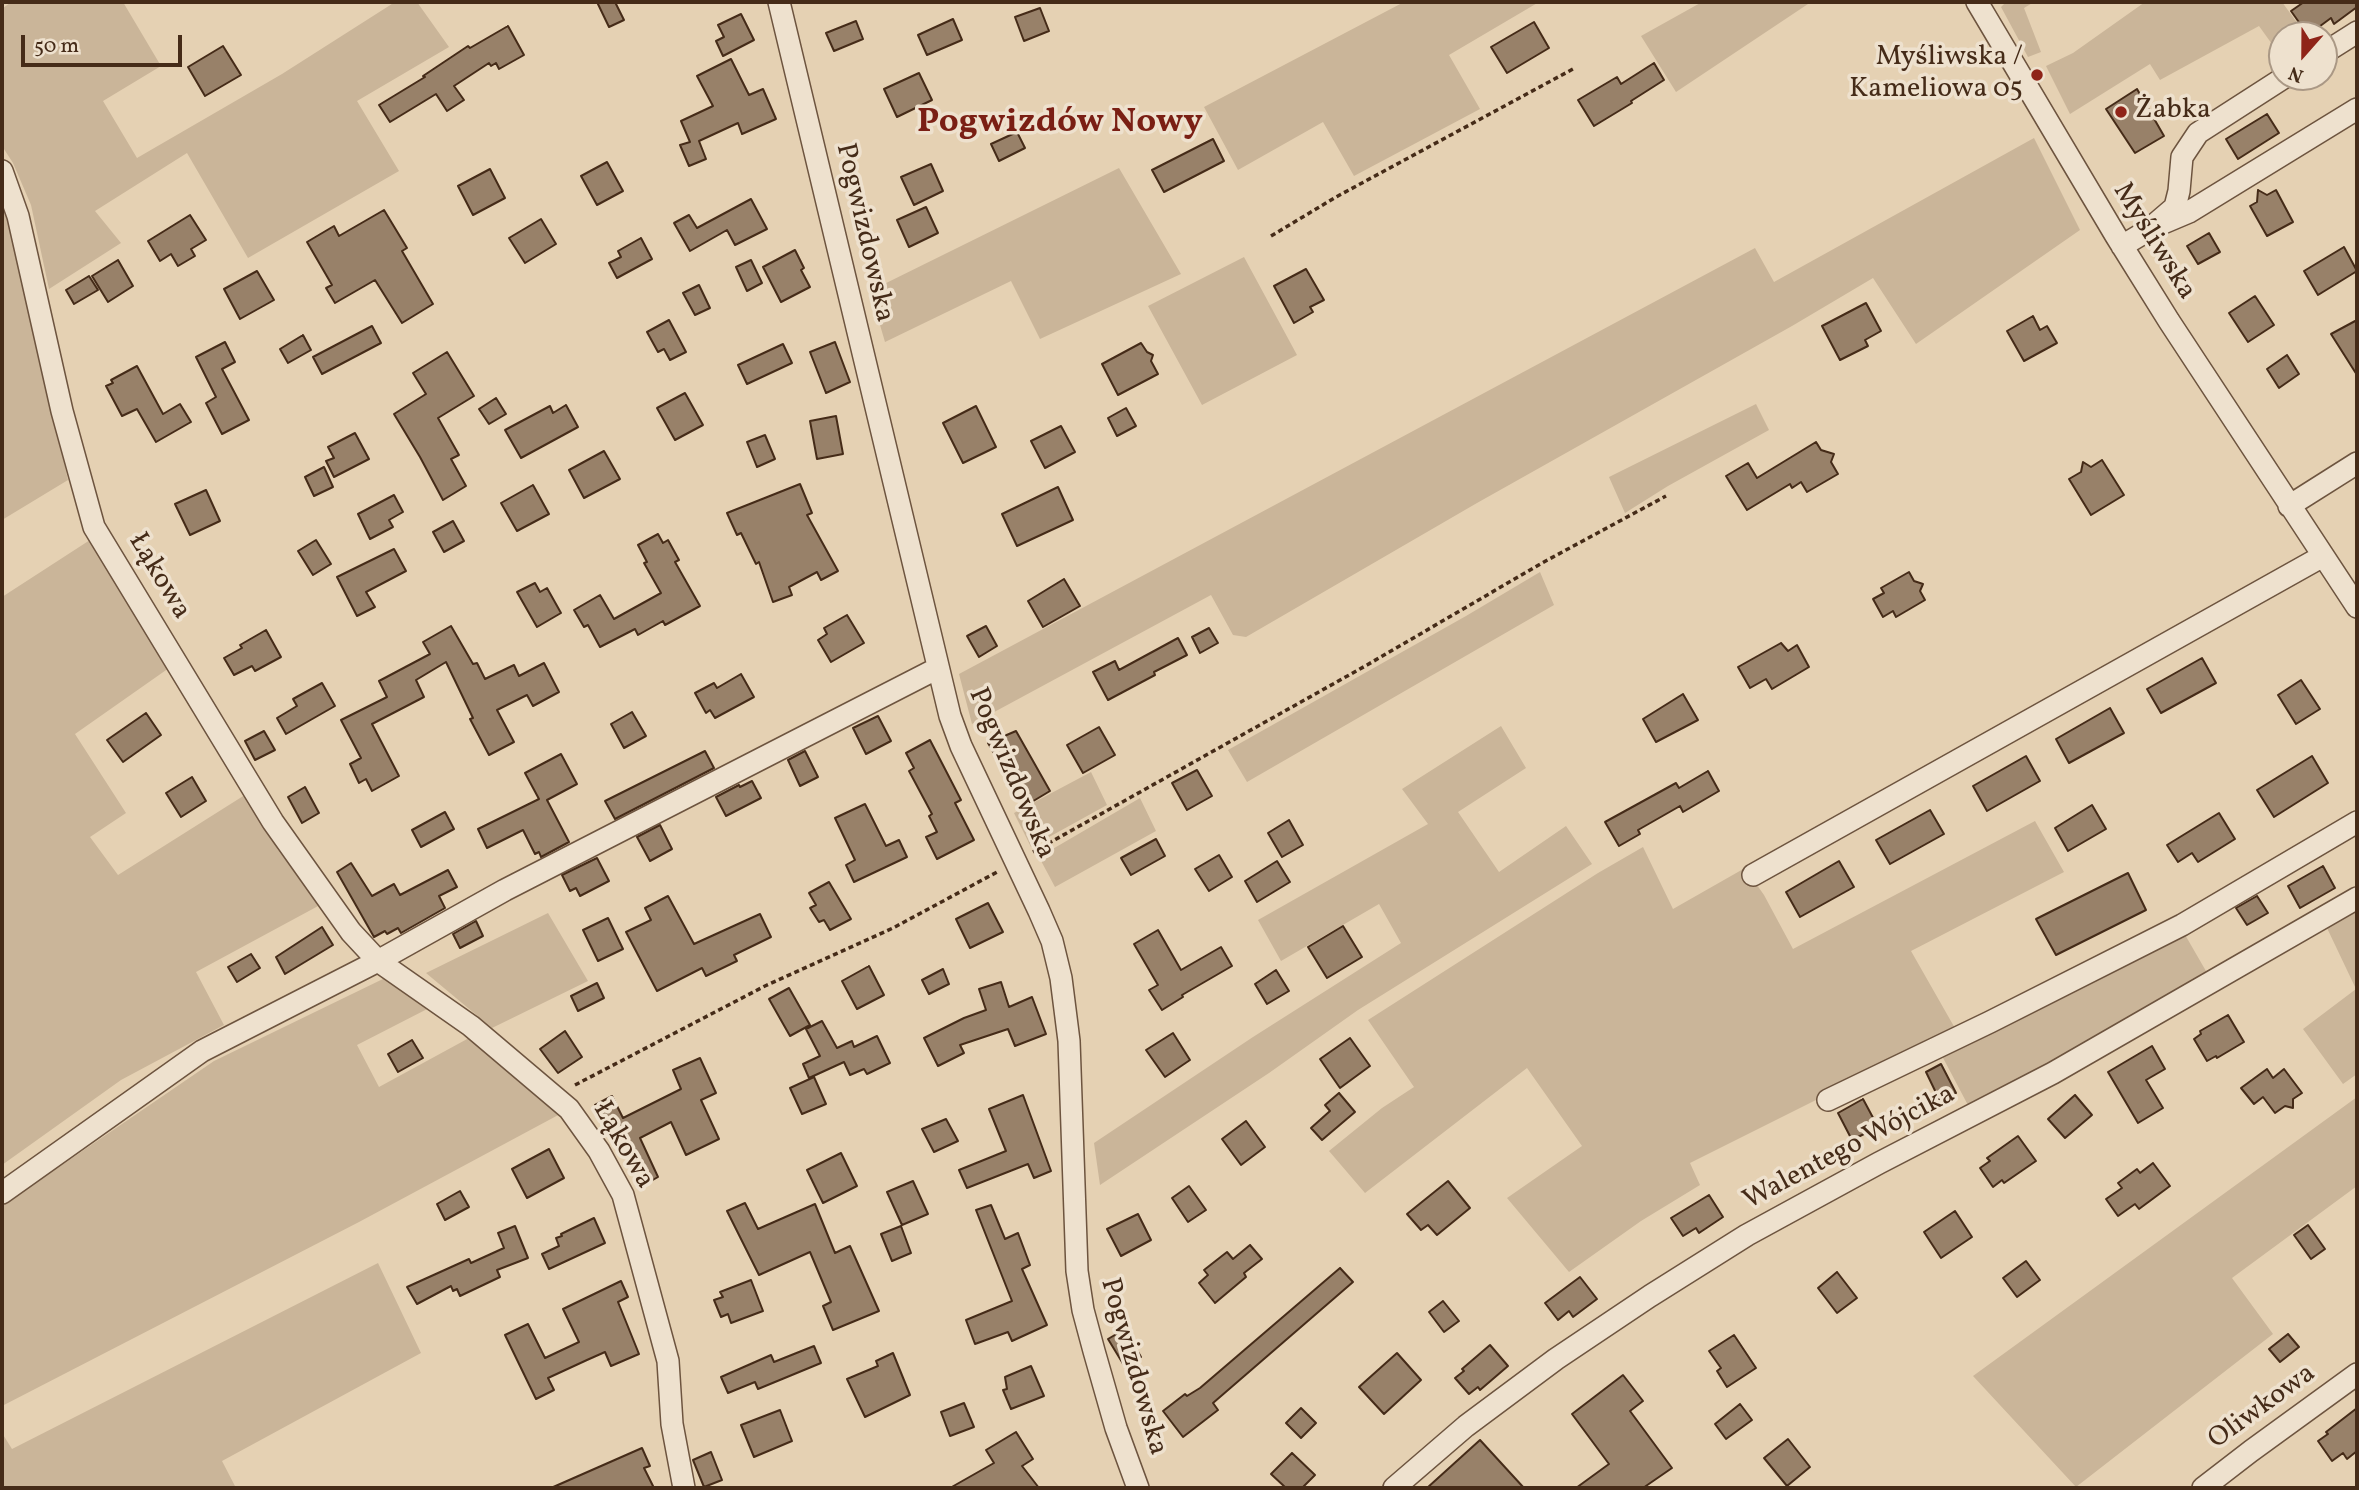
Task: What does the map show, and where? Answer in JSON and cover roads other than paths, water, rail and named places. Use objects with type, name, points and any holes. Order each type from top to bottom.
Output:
[{"type":"street","name":"Pogwizdowska","points":[[779,2],[950,716],[961,746],[1052,942],[1061,978],[1067,1013],[1077,1271],[1083,1310],[1094,1351],[1116,1428],[1138,1488]]},
{"type":"street","name":"Myśliwska","points":[[1979,3],[2122,246],[2357,607]]},
{"type":"street","points":[[2338,44],[2357,32]]},
{"type":"street","points":[[2147,231],[2175,207],[2182,157],[2198,133],[2268,88]]},
{"type":"street","points":[[2122,246],[2189,212],[2357,109]]},
{"type":"street","name":"Łąkowa","points":[[2,171],[18,216],[62,411],[94,527],[273,822],[351,932],[378,961],[471,1026],[556,1097],[569,1109],[599,1151],[624,1195],[668,1361],[672,1424],[684,1488]]},
{"type":"street","points":[[2289,506],[2357,463]]},
{"type":"street","points":[[1753,874],[2322,556]]},
{"type":"street","points":[[2,1193],[202,1051],[378,961],[505,890],[938,668]]},
{"type":"street","points":[[1828,1100],[2182,925],[2357,822]]},
{"type":"street","name":"Walentego Wójcika","points":[[1404,1485],[1466,1426],[1556,1359],[1746,1236],[1879,1163],[2065,1067],[2357,898]]},
{"type":"street","name":"Oliwkowa","points":[[2203,1488],[2357,1374]]},
{"type":"place","name":"Myśliwska / Kameliowa 05","points":[[2037,75]]},
{"type":"place","name":"Żabka","points":[[2121,112]]},
{"type":"district","name":"Pogwizdów Nowy","points":[[1060,125]]}]
